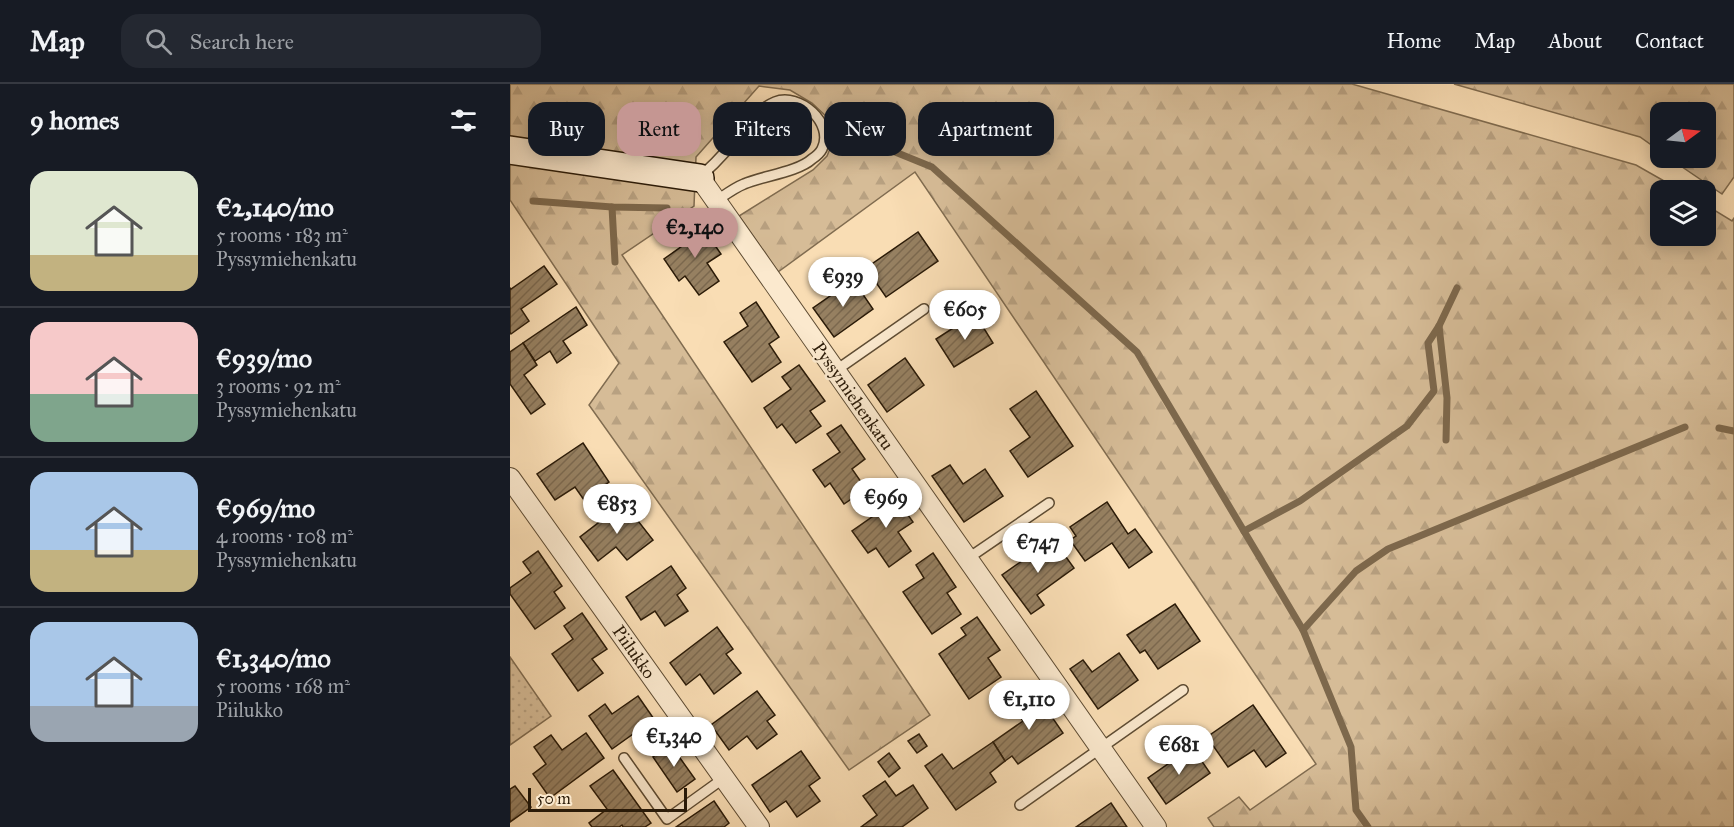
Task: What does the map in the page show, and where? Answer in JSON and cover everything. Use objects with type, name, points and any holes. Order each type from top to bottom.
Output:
[{"type":"street","points":[[510,150],[700,178]]},
{"type":"street","name":"Pyssymiehenkatu","points":[[700,178],[1156,827]]},
{"type":"street","name":"Piilukko","points":[[510,478],[759,827]]},
{"type":"lane","points":[[700,178],[728,150],[761,109],[776,101],[788,99],[803,105],[816,116],[822,125],[824,136],[822,149],[810,161],[743,184],[716,201]]},
{"type":"lane","points":[[835,370],[924,309]]},
{"type":"lane","points":[[967,559],[1049,503]]},
{"type":"lane","points":[[1020,805],[1183,690]]},
{"type":"lane","points":[[624,758],[667,819],[724,778]]},
{"type":"green space","points":[[510,84],[1352,84],[1636,165],[1662,180],[1650,180],[1650,246],[1716,246],[1716,211],[1732,221],[1734,218],[1734,827],[1214,827],[1208,818],[1239,797],[1250,810],[1316,764],[915,172],[778,272],[739,216],[813,170],[827,156],[906,156],[906,102],[824,102],[824,114],[812,102],[790,90],[759,86],[745,102],[713,102],[713,138],[701,151],[701,102],[617,102],[617,156],[697,156],[694,206],[622,255],[930,715],[849,770],[589,405],[619,363],[510,200]]},
{"type":"green space","points":[[1454,84],[1734,84],[1734,177],[1722,194],[1716,190],[1716,180],[1701,180],[1684,168],[1716,168],[1716,102],[1650,102],[1650,144],[1640,137]]},
{"type":"green space","points":[[510,657],[551,716],[510,745]]},
{"type":"building","points":[[698,221],[721,254],[707,263],[719,281],[699,295],[685,276],[679,281],[664,259],[689,241],[683,232]]},
{"type":"building","points":[[918,232],[938,261],[886,297],[866,268]]},
{"type":"building","points":[[544,266],[557,284],[521,309],[529,321],[511,334],[510,288]]},
{"type":"building","points":[[853,280],[873,309],[834,337],[813,308]]},
{"type":"building","points":[[756,302],[779,337],[769,344],[781,362],[752,382],[724,342],[748,326],[740,313]]},
{"type":"building","points":[[576,307],[587,325],[563,341],[571,353],[557,363],[550,351],[535,361],[523,343]]},
{"type":"building","points":[[975,314],[993,343],[954,367],[936,339]]},
{"type":"building","points":[[523,343],[537,365],[524,375],[545,404],[531,414],[510,384],[510,352]]},
{"type":"building","points":[[905,358],[924,385],[887,412],[868,385]]},
{"type":"building","points":[[799,365],[825,401],[810,411],[821,426],[796,443],[782,424],[777,428],[764,408],[791,389],[782,377]]},
{"type":"building","points":[[1036,391],[1073,446],[1028,477],[1010,451],[1030,437],[1010,409]]},
{"type":"building","points":[[841,425],[865,459],[852,469],[866,489],[844,504],[830,483],[825,487],[813,470],[840,452],[827,434]]},
{"type":"building","points":[[583,443],[609,482],[584,500],[575,487],[555,500],[537,474]]},
{"type":"building","points":[[950,465],[963,484],[985,469],[1003,496],[964,522],[932,476]]},
{"type":"building","points":[[889,488],[913,522],[898,532],[911,551],[889,567],[876,548],[868,553],[852,531],[879,512],[871,500]]},
{"type":"building","points":[[1107,502],[1128,534],[1135,529],[1152,552],[1129,568],[1112,543],[1085,561],[1070,540],[1076,536],[1070,527]]},
{"type":"building","points":[[624,503],[653,540],[627,560],[616,547],[598,561],[580,537]]},
{"type":"building","points":[[1053,539],[1074,568],[1037,595],[1044,605],[1031,614],[1002,575]]},
{"type":"building","points":[[538,551],[562,586],[554,592],[565,608],[535,629],[510,594],[510,588],[531,573],[523,562]]},
{"type":"building","points":[[933,553],[956,587],[947,593],[961,614],[932,634],[903,592],[924,578],[916,565]]},
{"type":"building","points":[[671,566],[686,588],[677,595],[688,611],[665,626],[655,611],[641,620],[626,597]]},
{"type":"building","points":[[1175,604],[1200,641],[1158,669],[1145,650],[1140,653],[1127,635]]},
{"type":"building","points":[[582,613],[607,649],[592,659],[603,673],[578,691],[552,654],[573,639],[564,626]]},
{"type":"building","points":[[977,617],[1000,650],[988,658],[1001,677],[969,699],[939,654],[966,635],[961,628]]},
{"type":"building","points":[[717,627],[733,649],[726,654],[741,673],[714,694],[700,674],[686,685],[670,663]]},
{"type":"building","points":[[1119,653],[1138,680],[1098,709],[1070,669],[1083,660],[1092,672]]},
{"type":"building","points":[[757,691],[775,715],[767,721],[777,734],[757,749],[747,736],[729,750],[711,725]]},
{"type":"building","points":[[1034,691],[1063,733],[1018,764],[1012,756],[1005,761],[993,742],[1023,721],[1013,706]]},
{"type":"building","points":[[638,696],[654,719],[612,749],[589,716],[605,704],[612,714]]},
{"type":"building","points":[[1253,705],[1286,753],[1266,767],[1254,750],[1228,767],[1207,737]]},
{"type":"building","points":[[586,733],[604,758],[550,798],[533,774],[546,764],[534,747],[551,735],[562,750]]},
{"type":"building","points":[[919,734],[927,746],[917,753],[908,741]]},
{"type":"building","points":[[993,742],[1005,761],[990,773],[996,782],[956,810],[925,766],[942,754],[953,769]]},
{"type":"building","points":[[670,744],[695,779],[677,792],[653,757]]},
{"type":"building","points":[[1192,747],[1210,773],[1166,804],[1148,778]]},
{"type":"building","points":[[801,751],[820,778],[809,786],[820,801],[797,817],[786,801],[770,812],[752,785]]},
{"type":"building","points":[[889,753],[900,768],[889,777],[878,762]]},
{"type":"building","points":[[613,770],[651,823],[645,827],[623,827],[622,825],[592,827],[589,823],[607,809],[590,786]]},
{"type":"building","points":[[885,781],[896,796],[913,785],[928,808],[902,827],[861,827],[877,815],[863,796]]},
{"type":"building","points":[[515,786],[531,807],[510,822],[510,789]]},
{"type":"building","points":[[714,801],[729,823],[724,827],[676,827]]},
{"type":"building","points":[[1111,803],[1127,827],[1076,827]]},
{"type":"waterway","points":[[905,156],[932,167],[1137,352],[1303,630],[1351,747],[1356,810],[1368,827]]},
{"type":"waterway","points":[[533,201],[612,207],[667,208]]},
{"type":"waterway","points":[[612,207],[615,262]]},
{"type":"waterway","points":[[1244,531],[1300,501],[1407,426],[1434,391],[1428,343],[1439,326],[1457,288]]},
{"type":"waterway","points":[[1439,326],[1447,398],[1446,440]]},
{"type":"waterway","points":[[1303,630],[1356,571],[1388,549],[1685,427]]},
{"type":"waterway","points":[[1719,428],[1734,431]]}]
